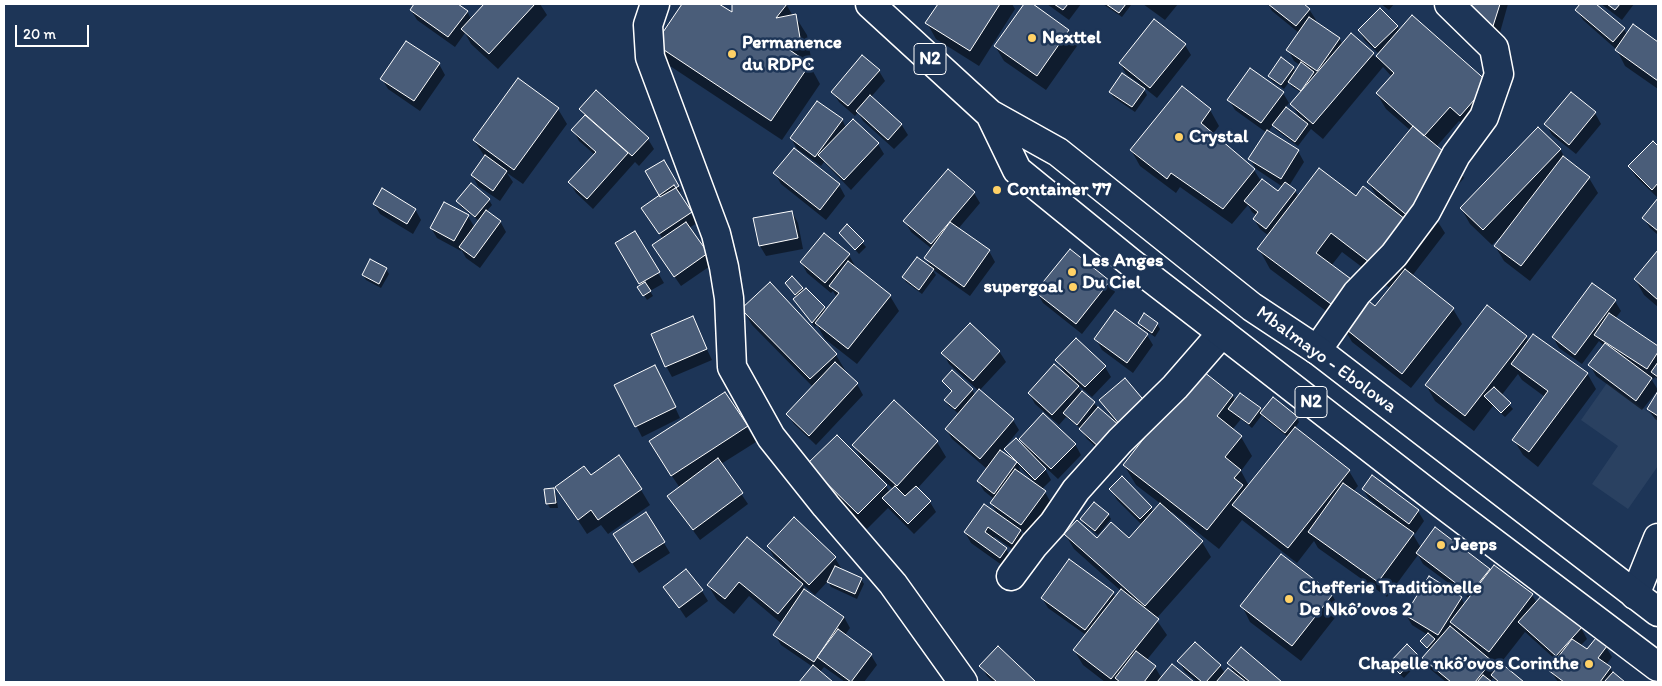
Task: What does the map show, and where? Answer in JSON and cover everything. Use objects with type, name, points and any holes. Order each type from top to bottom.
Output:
[{"type":"main road","points":[[655,4],[648,26],[650,57],[716,234],[729,298],[732,367],[771,437],[826,506],[893,584],[962,682]]},
{"type":"main road","name":"Mbalmayo - Ebolowa","points":[[870,4],[990,114],[1058,152],[1252,307],[1317,350],[1658,612]]},
{"type":"main road","points":[[1317,350],[1357,293],[1394,255],[1421,219],[1456,155],[1484,117],[1499,74],[1494,48],[1449,4]]},
{"type":"main road","name":"Mbalmayo - Ebolowa","points":[[990,114],[1017,170],[1130,262],[1441,503],[1658,667]]},
{"type":"main road","points":[[1011,576],[1076,490],[1120,441],[1175,387],[1222,333]]},
{"type":"main road","points":[[1635,595],[1658,538]]},
{"type":"shaded area","points":[[1607,383],[1658,419],[1658,466],[1628,509],[1592,484],[1618,446],[1581,420]]},
{"type":"building","points":[[414,4],[458,4],[468,11],[448,37],[410,10]]},
{"type":"building","points":[[484,4],[535,4],[489,54],[461,29]]},
{"type":"building","name":"Permanence du RDPC","points":[[682,4],[719,4],[732,12],[732,4],[787,4],[776,18],[796,14],[800,38],[778,42],[810,64],[771,121],[655,44]]},
{"type":"building","points":[[938,4],[1000,4],[970,51],[925,23]]},
{"type":"building","name":"Nexttel","points":[[1024,4],[1033,4],[1069,30],[1037,76],[994,46]]},
{"type":"building","points":[[1054,4],[1068,4],[1063,10]]},
{"type":"building","points":[[1106,4],[1126,4],[1119,13]]},
{"type":"building","points":[[1268,4],[1304,4],[1310,9],[1296,26]]},
{"type":"building","points":[[1452,4],[1500,4],[1493,26],[1449,15]]},
{"type":"building","points":[[1580,4],[1596,4],[1625,28],[1613,42],[1575,10]]},
{"type":"building","points":[[1607,4],[1620,4],[1615,10]]},
{"type":"building","points":[[1380,8],[1398,26],[1375,48],[1358,30]]},
{"type":"building","points":[[1412,15],[1489,83],[1460,116],[1450,107],[1424,136],[1376,93],[1394,73],[1376,56]]},
{"type":"building","points":[[1309,17],[1340,38],[1317,71],[1286,50]]},
{"type":"building","points":[[1154,19],[1186,44],[1150,88],[1119,63]]},
{"type":"building","points":[[1633,24],[1658,42],[1658,81],[1615,50]]},
{"type":"building","points":[[1351,33],[1374,53],[1313,124],[1290,104]]},
{"type":"building","points":[[406,41],[440,63],[414,101],[380,79]]},
{"type":"building","points":[[862,55],[880,70],[848,106],[831,92]]},
{"type":"building","points":[[1281,57],[1294,67],[1281,85],[1268,76]]},
{"type":"building","points":[[1301,62],[1314,72],[1301,91],[1288,82]]},
{"type":"building","points":[[1250,68],[1284,92],[1261,123],[1227,100]]},
{"type":"building","points":[[1122,73],[1145,89],[1132,107],[1109,92]]},
{"type":"building","points":[[518,78],[559,108],[514,170],[473,140]]},
{"type":"building","name":"Crystal","points":[[1182,86],[1211,109],[1201,123],[1255,169],[1223,209],[1171,173],[1167,179],[1130,150]]},
{"type":"building","points":[[596,90],[649,138],[632,156],[579,109]]},
{"type":"building","points":[[1571,92],[1596,112],[1569,145],[1544,124]]},
{"type":"building","points":[[870,95],[902,124],[888,140],[856,111]]},
{"type":"building","points":[[817,101],[843,119],[815,157],[790,138]]},
{"type":"building","points":[[1286,107],[1308,124],[1295,142],[1272,125]]},
{"type":"building","points":[[585,115],[628,153],[587,199],[568,182],[596,152],[571,130]]},
{"type":"building","points":[[853,119],[879,143],[844,180],[818,155]]},
{"type":"building","points":[[1413,126],[1456,162],[1409,217],[1367,182]]},
{"type":"building","points":[[1538,127],[1561,149],[1483,230],[1460,208]]},
{"type":"building","points":[[1267,130],[1299,150],[1281,179],[1248,159]]},
{"type":"building","points":[[1653,141],[1658,146],[1658,183],[1652,190],[1628,166]]},
{"type":"building","points":[[794,148],[840,184],[820,210],[773,173]]},
{"type":"building","points":[[485,155],[507,171],[493,191],[471,175]]},
{"type":"building","points":[[1563,156],[1590,177],[1521,266],[1494,246]]},
{"type":"building","points":[[664,160],[679,186],[660,197],[645,171]]},
{"type":"building","points":[[1319,168],[1356,196],[1363,186],[1410,223],[1386,275],[1331,233],[1316,253],[1351,279],[1331,304],[1257,249]]},
{"type":"building","points":[[948,169],[975,192],[931,244],[903,221]]},
{"type":"building","points":[[1262,179],[1278,191],[1285,182],[1296,190],[1266,229],[1253,219],[1258,212],[1244,201]]},
{"type":"building","points":[[471,183],[490,199],[475,217],[456,201]]},
{"type":"building","points":[[674,185],[692,212],[659,234],[641,208]]},
{"type":"building","points":[[382,188],[416,209],[407,224],[373,204]]},
{"type":"building","points":[[1658,198],[1658,231],[1642,218]]},
{"type":"building","points":[[444,202],[469,215],[454,241],[430,228]]},
{"type":"building","points":[[486,210],[501,221],[474,258],[459,247]]},
{"type":"building","points":[[792,211],[798,238],[759,246],[753,218]]},
{"type":"building","points":[[686,222],[708,253],[674,277],[652,245]]},
{"type":"building","points":[[950,222],[990,250],[964,287],[924,258]]},
{"type":"building","points":[[847,224],[864,241],[855,250],[839,233]]},
{"type":"building","points":[[635,231],[660,272],[639,284],[615,243]]},
{"type":"building","points":[[824,233],[850,254],[825,283],[800,262]]},
{"type":"building","name":"supergoal","points":[[1070,249],[1110,281],[1076,324],[1035,292]]},
{"type":"building","points":[[1658,250],[1658,300],[1634,279]]},
{"type":"building","points":[[917,257],[934,269],[919,290],[902,277]]},
{"type":"building","points":[[370,259],[387,268],[379,284],[362,275]]},
{"type":"building","points":[[848,261],[891,295],[848,349],[815,323],[839,293],[829,286]]},
{"type":"building","points":[[1405,269],[1454,308],[1402,374],[1342,326],[1365,298],[1375,306]]},
{"type":"building","points":[[792,276],[803,288],[795,295],[785,283]]},
{"type":"building","points":[[645,282],[651,291],[643,296],[637,287]]},
{"type":"building","points":[[770,282],[837,354],[810,379],[741,309]]},
{"type":"building","points":[[1592,283],[1616,300],[1575,355],[1552,337]]},
{"type":"building","points":[[806,288],[825,307],[812,323],[793,299]]},
{"type":"building","points":[[1487,305],[1527,336],[1465,416],[1425,385]]},
{"type":"building","points":[[1115,310],[1148,334],[1127,363],[1094,339]]},
{"type":"building","points":[[1144,313],[1158,323],[1152,333],[1138,323]]},
{"type":"building","points":[[1609,313],[1658,346],[1658,352],[1647,369],[1594,335]]},
{"type":"building","points":[[693,316],[707,349],[665,367],[651,334]]},
{"type":"building","points":[[970,323],[1000,351],[973,381],[941,353]]},
{"type":"building","points":[[1533,334],[1588,373],[1529,452],[1512,440],[1548,391],[1511,364]]},
{"type":"building","points":[[1076,338],[1106,366],[1085,387],[1055,360]]},
{"type":"building","points":[[1605,343],[1652,378],[1636,401],[1588,365]]},
{"type":"building","points":[[835,362],[858,383],[809,436],[786,414]]},
{"type":"building","points":[[1658,362],[1658,377],[1651,372]]},
{"type":"building","points":[[1054,364],[1079,386],[1052,415],[1028,393]]},
{"type":"building","points":[[655,365],[676,407],[635,427],[614,385]]},
{"type":"building","points":[[1199,368],[1233,395],[1217,416],[1242,436],[1225,457],[1241,470],[1234,478],[1243,485],[1207,530],[1123,465]]},
{"type":"building","points":[[952,370],[973,389],[955,409],[944,400],[952,391],[942,381]]},
{"type":"building","points":[[1125,378],[1147,404],[1121,426],[1099,400]]},
{"type":"building","points":[[1494,387],[1511,403],[1501,413],[1484,396]]},
{"type":"building","points":[[979,389],[1014,419],[980,459],[945,429]]},
{"type":"building","points":[[1082,391],[1095,402],[1077,425],[1063,413]]},
{"type":"building","points":[[1658,391],[1658,416],[1647,409]]},
{"type":"building","points":[[725,392],[748,426],[671,476],[649,441]]},
{"type":"building","points":[[1240,393],[1261,408],[1249,424],[1228,409]]},
{"type":"building","points":[[1273,397],[1298,417],[1285,433],[1260,413]]},
{"type":"building","points":[[894,400],[938,441],[897,486],[852,445]]},
{"type":"building","points":[[1098,407],[1120,426],[1100,448],[1079,429]]},
{"type":"building","points":[[1043,413],[1076,444],[1051,469],[1019,439]]},
{"type":"building","points":[[1295,427],[1350,470],[1288,548],[1232,505]]},
{"type":"building","points":[[837,435],[887,485],[858,514],[807,464]]},
{"type":"building","points":[[1016,438],[1046,469],[1035,480],[1004,449]]},
{"type":"building","points":[[1000,450],[1017,462],[994,494],[977,481]]},
{"type":"building","points":[[619,455],[642,489],[598,520],[591,510],[578,520],[555,487],[584,466],[591,475]]},
{"type":"building","points":[[718,458],[743,493],[693,530],[667,496]]},
{"type":"building","points":[[1015,469],[1046,491],[1021,525],[990,503]]},
{"type":"building","points":[[1372,475],[1419,510],[1409,524],[1362,489]]},
{"type":"building","points":[[1122,476],[1152,507],[1140,519],[1109,489]]},
{"type":"building","points":[[1343,483],[1414,533],[1378,582],[1308,532]]},
{"type":"building","points":[[895,486],[905,496],[916,486],[931,501],[908,524],[882,498]]},
{"type":"building","points":[[554,488],[556,503],[546,504],[544,489]]},
{"type":"building","points":[[1094,502],[1109,514],[1095,531],[1080,519]]},
{"type":"building","points":[[1160,503],[1203,541],[1145,606],[1064,534],[1077,520],[1097,538],[1111,522],[1129,538]]},
{"type":"building","points":[[984,504],[1021,530],[1012,544],[988,527],[985,532],[1007,548],[1000,558],[964,532]]},
{"type":"building","points":[[646,512],[665,542],[632,563],[613,534]]},
{"type":"building","points":[[794,517],[836,557],[809,585],[767,546]]},
{"type":"building","points":[[1435,527],[1490,569],[1470,594],[1416,553]]},
{"type":"building","points":[[747,537],[803,584],[778,614],[739,582],[725,599],[707,585]]},
{"type":"building","points":[[1281,554],[1333,594],[1292,646],[1240,606]]},
{"type":"building","points":[[1069,559],[1114,592],[1085,630],[1041,598]]},
{"type":"building","points":[[1494,565],[1533,594],[1489,652],[1450,622]]},
{"type":"building","points":[[835,566],[862,578],[855,594],[827,582]]},
{"type":"building","points":[[686,569],[703,590],[679,608],[663,587]]},
{"type":"building","points":[[1429,576],[1462,597],[1438,635],[1405,615]]},
{"type":"building","points":[[804,589],[844,617],[814,662],[773,635]]},
{"type":"building","points":[[1121,589],[1159,619],[1111,679],[1073,650]]},
{"type":"building","points":[[1544,593],[1582,627],[1556,656],[1518,622]]},
{"type":"building","points":[[1450,626],[1492,661],[1475,682],[1451,682],[1422,658]]},
{"type":"building","points":[[838,629],[872,654],[851,682],[817,657]]},
{"type":"building","points":[[1428,633],[1435,639],[1427,648],[1420,641]]},
{"type":"building","points":[[1596,638],[1607,646],[1598,658],[1611,667],[1600,682],[1564,682],[1548,670],[1572,639],[1587,649]]},
{"type":"building","points":[[1195,642],[1221,665],[1206,682],[1202,682],[1177,661]]},
{"type":"building","points":[[1407,644],[1418,655],[1400,674],[1389,663]]},
{"type":"building","points":[[998,646],[1036,682],[997,682],[979,666]]},
{"type":"building","points":[[1241,647],[1282,682],[1250,682],[1227,663]]},
{"type":"building","points":[[1136,651],[1156,666],[1144,682],[1120,682],[1115,678]]},
{"type":"building","points":[[1501,663],[1524,682],[1499,682],[1491,675]]},
{"type":"building","points":[[1172,664],[1194,682],[1157,682]]},
{"type":"building","points":[[813,665],[833,682],[799,682]]},
{"type":"building","points":[[1228,668],[1246,682],[1216,682]]},
{"type":"building","points":[[1613,672],[1625,682],[1604,682]]},
{"type":"building","points":[[1483,675],[1492,682],[1477,682]]},
{"type":"place","name":"Nexttel","points":[[1032,38]]},
{"type":"place","name":"Permanence du RDPC","points":[[732,54]]},
{"type":"place","name":"Crystal","points":[[1179,137]]},
{"type":"place","name":"Container 77","points":[[997,190]]},
{"type":"place","name":"Les Anges Du Ciel","points":[[1072,272]]},
{"type":"place","name":"supergoal","points":[[1073,287]]},
{"type":"place","name":"Jeeps","points":[[1441,545]]},
{"type":"place","name":"Chefferie Traditionelle De Nkô’ovos 2","points":[[1289,599]]},
{"type":"place","name":"Chapelle nkô’ovos Corinthe","points":[[1589,664]]}]
